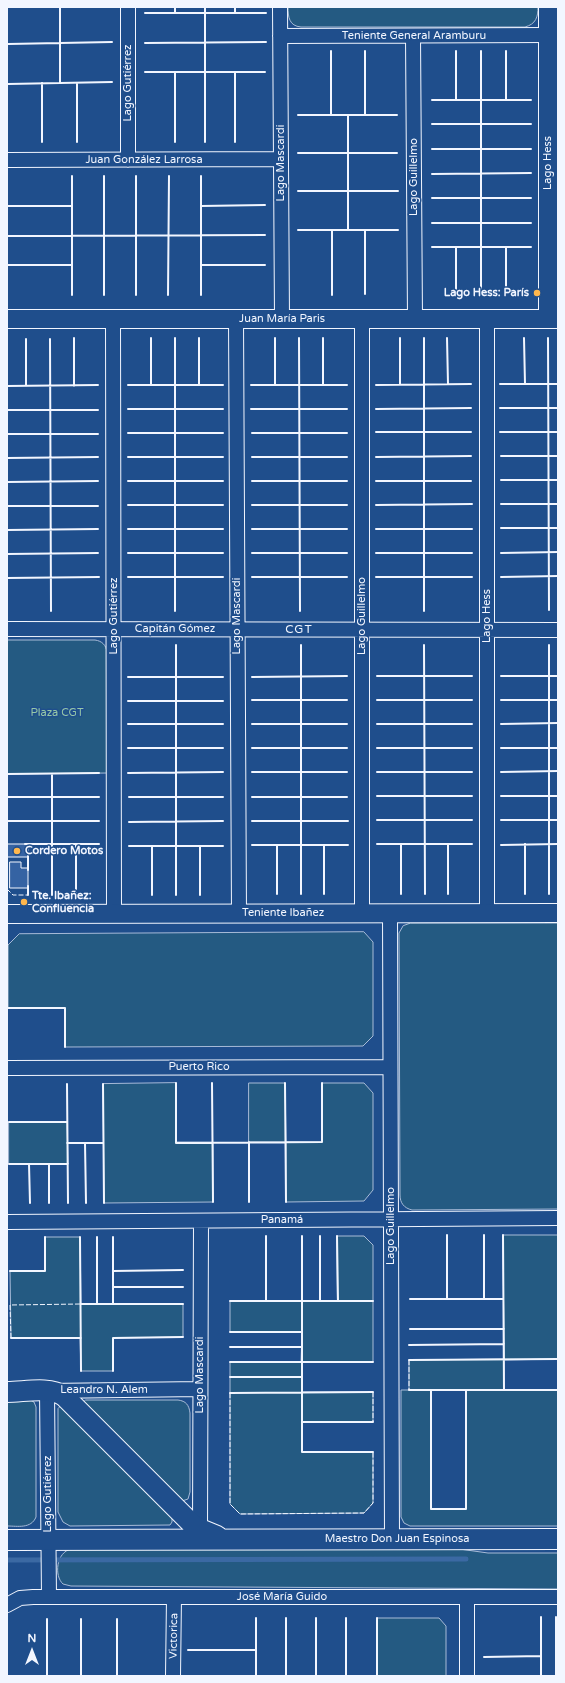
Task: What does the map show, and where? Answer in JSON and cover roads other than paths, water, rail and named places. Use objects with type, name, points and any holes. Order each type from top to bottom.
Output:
[{"type":"main road","name":"Maestro Don Juan Espinosa","points":[[47,1391],[56,1392],[64,1396],[186,1519],[200,1529],[216,1536],[237,1539]]},
{"type":"main road","name":"Leandro N. Alem","points":[[7,1392],[47,1391]]},
{"type":"main road","name":"Maestro Don Juan Espinosa","points":[[7,1540],[48,1546],[237,1539],[558,1539]]},
{"type":"street","name":"Lago Gutiérrez","points":[[128,7],[128,160]]},
{"type":"street","name":"Lago Mascardi","points":[[280,7],[282,319]]},
{"type":"street","name":"Lago Hess","points":[[548,7],[553,159],[553,319]]},
{"type":"street","name":"Teniente General Aramburu","points":[[280,36],[548,35]]},
{"type":"street","name":"Lago Guillelmo","points":[[413,36],[415,319]]},
{"type":"street","name":"Juan González Larrosa","points":[[7,160],[281,159]]},
{"type":"street","name":"Juan María Paris","points":[[7,319],[553,319]]},
{"type":"street","name":"Lago Gutiérrez","points":[[113,319],[114,914]]},
{"type":"street","name":"Lago Mascardi","points":[[236,319],[239,914]]},
{"type":"street","name":"Lago Guillelmo","points":[[362,319],[362,913]]},
{"type":"street","name":"Lago Hess","points":[[487,319],[487,913]]},
{"type":"street","name":"Capitán Gómez","points":[[7,629],[558,630]]},
{"type":"street","name":"Lago Guillelmo","points":[[390,913],[392,1539]]},
{"type":"street","name":"Teniente Ibañez","points":[[7,914],[558,913]]},
{"type":"street","name":"Puerto Rico","points":[[7,1068],[390,1067]]},
{"type":"street","name":"Panamá","points":[[7,1222],[558,1218]]},
{"type":"street","name":"Lago Mascardi","points":[[200,1529],[201,1221]]},
{"type":"street","name":"Leandro N. Alem","points":[[47,1391],[200,1390]]},
{"type":"street","name":"Lago Gutiérrez","points":[[47,1391],[49,1597]]},
{"type":"street","name":"José María Guido","points":[[7,1605],[14,1600],[26,1597],[558,1597]]},
{"type":"street","name":"Victorica","points":[[173,1676],[174,1597]]},
{"type":"street","points":[[467,1597],[467,1676]]},
{"type":"waterway","points":[[7,1560],[466,1559]]},
{"type":"place","name":"Lago Hess: París","points":[[537,293]]},
{"type":"place","name":"Cordero Motos","points":[[17,851]]},
{"type":"place","name":"Tte. Ibañez: Confluencia","points":[[24,902]]},
{"type":"district","name":"CGT","points":[[299,630]]},
{"type":"park label","name":"Plaza CGT","points":[[57,713]]}]
